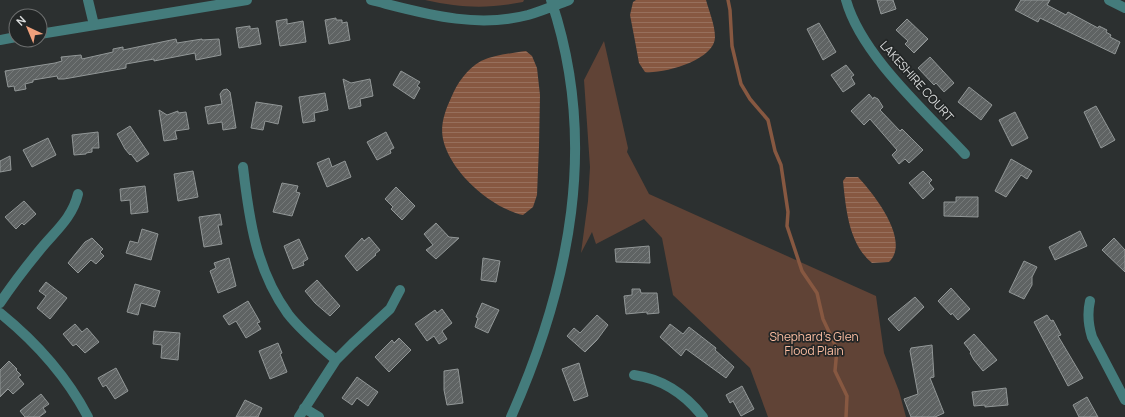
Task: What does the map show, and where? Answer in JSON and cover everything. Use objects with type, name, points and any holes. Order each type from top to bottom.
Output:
[{"type":"street","points":[[88,0],[94,25]]},
{"type":"street","points":[[48,33],[209,3],[247,0]]},
{"type":"street","points":[[371,0],[440,17],[469,21],[509,19],[530,15],[552,3],[569,0]]},
{"type":"street","name":"LAKESHIRE COURT","points":[[846,0],[855,23],[868,46],[887,70],[965,154]]},
{"type":"street","points":[[1109,0],[1125,8]]},
{"type":"street","points":[[511,417],[541,346],[555,300],[572,209],[576,173],[576,131],[565,51],[552,3]]},
{"type":"street","points":[[243,167],[253,239],[268,279],[285,308],[299,327],[336,360]]},
{"type":"street","points":[[0,303],[40,250],[60,228],[76,205],[78,194]]},
{"type":"street","points":[[319,417],[301,413],[336,360],[390,309],[400,290]]},
{"type":"street","points":[[1090,301],[1088,326],[1125,400]]},
{"type":"street","points":[[0,313],[21,330],[54,363],[69,383],[88,417]]},
{"type":"street","points":[[634,375],[662,381],[687,400],[703,417]]},
{"type":"green space","points":[[425,0],[524,0],[523,2],[497,6],[474,7],[451,5]]},
{"type":"green space","name":"Shephard's Glen Flood Plain","points":[[604,41],[628,148],[627,152],[649,194],[876,296],[884,353],[899,391],[906,417],[768,417],[750,368],[673,295],[662,238],[644,219],[596,244],[592,232],[581,253],[588,201],[590,167],[584,80]]},
{"type":"shaded area","points":[[636,0],[706,0],[715,32],[713,45],[698,59],[687,64],[664,71],[645,72],[639,63],[630,15],[633,2]]},
{"type":"shaded area","points":[[526,51],[532,56],[537,68],[540,95],[537,195],[533,207],[523,215],[498,205],[485,197],[463,176],[447,151],[443,139],[442,129],[445,113],[453,92],[471,68],[481,61],[492,57]]},
{"type":"shaded area","points":[[846,177],[858,177],[873,194],[888,218],[896,242],[895,253],[889,262],[872,263],[858,246],[847,215],[843,181]]},
{"type":"building","points":[[877,0],[893,0],[896,9],[881,14]]},
{"type":"building","points":[[1021,0],[1050,0],[1047,5],[1066,15],[1068,12],[1098,28],[1099,26],[1107,30],[1106,32],[1111,35],[1110,37],[1120,42],[1115,54],[1040,18],[1038,22],[1015,10]]},
{"type":"building","points":[[336,18],[336,20],[342,20],[342,23],[347,22],[350,40],[329,44],[325,20]]},
{"type":"building","points":[[287,19],[287,24],[303,21],[306,42],[280,46],[276,21]]},
{"type":"building","points":[[907,19],[928,39],[914,53],[905,44],[908,41],[896,30]]},
{"type":"building","points":[[819,23],[836,52],[823,60],[807,29]]},
{"type":"building","points":[[250,26],[250,29],[258,28],[261,44],[239,48],[236,28]]},
{"type":"building","points":[[176,39],[177,43],[202,39],[219,39],[221,55],[196,60],[195,53],[154,61],[154,59],[126,64],[126,68],[64,79],[58,79],[57,76],[33,80],[33,82],[25,84],[26,89],[15,91],[14,86],[8,87],[5,71],[55,63],[62,61],[61,57],[81,55],[82,59],[113,52],[113,49],[123,47],[123,50]]},
{"type":"building","points":[[930,57],[954,83],[944,92],[936,83],[934,85],[918,68]]},
{"type":"building","points":[[846,65],[854,75],[851,77],[855,84],[843,92],[831,75]]},
{"type":"building","points":[[401,71],[420,82],[417,86],[420,88],[414,99],[393,85]]},
{"type":"building","points":[[343,79],[351,83],[370,79],[373,96],[360,99],[361,106],[349,109]]},
{"type":"building","points":[[969,87],[992,105],[981,120],[958,102]]},
{"type":"building","points":[[227,89],[230,92],[236,128],[223,130],[222,122],[208,124],[205,107],[222,104],[220,94],[223,90]]},
{"type":"building","points":[[325,93],[328,110],[314,113],[315,121],[303,123],[299,97]]},
{"type":"building","points":[[869,94],[873,99],[874,97],[878,99],[883,107],[880,110],[900,131],[902,129],[923,150],[909,163],[905,159],[899,164],[892,155],[897,150],[870,119],[864,125],[851,111]]},
{"type":"building","points":[[256,102],[282,106],[278,124],[265,121],[263,130],[251,128]]},
{"type":"building","points":[[1096,106],[1115,140],[1101,148],[1084,112]]},
{"type":"building","points":[[159,110],[167,115],[178,111],[178,113],[186,112],[189,129],[175,131],[177,139],[164,141]]},
{"type":"building","points":[[1015,112],[1028,138],[1012,146],[999,120]]},
{"type":"building","points":[[130,126],[149,154],[137,162],[125,149],[117,134]]},
{"type":"building","points":[[98,132],[99,148],[92,148],[92,152],[86,154],[74,155],[72,135]]},
{"type":"building","points":[[386,132],[394,148],[390,150],[391,153],[377,160],[367,142]]},
{"type":"building","points":[[48,138],[56,155],[32,167],[23,150]]},
{"type":"building","points":[[10,156],[11,170],[0,172],[0,161]]},
{"type":"building","points":[[329,158],[332,167],[345,161],[351,177],[327,187],[317,163]]},
{"type":"building","points":[[1011,159],[1032,171],[1027,179],[1021,175],[1006,197],[995,191]]},
{"type":"building","points":[[193,171],[198,197],[178,201],[174,174]]},
{"type":"building","points":[[923,171],[932,180],[929,183],[934,189],[923,199],[909,183]]},
{"type":"building","points":[[282,183],[298,186],[296,192],[300,193],[292,216],[273,212]]},
{"type":"building","points":[[145,186],[148,212],[131,214],[130,200],[121,201],[120,189]]},
{"type":"building","points":[[396,187],[415,206],[402,220],[391,209],[393,207],[385,199]]},
{"type":"building","points":[[956,197],[978,197],[978,217],[944,216],[944,202],[956,202]]},
{"type":"building","points":[[24,201],[36,214],[24,225],[22,223],[16,229],[5,217]]},
{"type":"building","points":[[220,214],[222,225],[218,225],[222,244],[204,247],[199,217]]},
{"type":"building","points":[[436,223],[449,237],[459,238],[436,259],[426,250],[433,245],[424,234]]},
{"type":"building","points":[[142,229],[158,234],[151,260],[126,253],[130,241],[138,243]]},
{"type":"building","points":[[1080,231],[1087,246],[1055,260],[1049,247]]},
{"type":"building","points":[[369,237],[380,250],[357,271],[345,256],[362,238],[364,241]]},
{"type":"building","points":[[92,238],[103,249],[100,252],[104,256],[96,264],[91,260],[78,273],[68,263],[85,242]]},
{"type":"building","points":[[1114,238],[1125,250],[1125,272],[1102,250]]},
{"type":"building","points":[[299,239],[308,259],[303,262],[304,265],[293,269],[284,246]]},
{"type":"building","points":[[649,246],[650,263],[616,262],[615,249]]},
{"type":"building","points":[[229,258],[236,286],[218,293],[210,271],[216,268],[214,263]]},
{"type":"building","points":[[483,258],[500,261],[496,282],[481,280]]},
{"type":"building","points":[[1024,261],[1037,267],[1032,277],[1032,285],[1024,299],[1009,292]]},
{"type":"building","points":[[317,280],[340,306],[330,316],[315,303],[305,291]]},
{"type":"building","points":[[46,282],[67,298],[50,319],[37,308],[46,296],[39,291]]},
{"type":"building","points":[[135,284],[160,291],[155,307],[141,303],[138,315],[127,312]]},
{"type":"building","points":[[951,288],[970,309],[958,320],[938,301]]},
{"type":"building","points":[[632,289],[640,289],[641,293],[657,293],[659,313],[647,314],[647,312],[626,314],[624,296],[632,295]]},
{"type":"building","points":[[915,297],[924,307],[899,331],[888,319]]},
{"type":"building","points":[[248,301],[260,322],[257,323],[261,329],[246,338],[236,321],[229,325],[223,316]]},
{"type":"building","points":[[482,303],[499,310],[488,333],[475,327],[478,318],[476,317]]},
{"type":"building","points":[[442,309],[452,323],[442,331],[447,339],[439,344],[434,336],[427,341],[415,324],[435,310],[437,313]]},
{"type":"building","points":[[597,315],[608,325],[597,340],[585,352],[567,336],[574,328],[580,333]]},
{"type":"building","points":[[1047,315],[1051,321],[1053,320],[1061,335],[1058,336],[1083,378],[1068,386],[1034,322]]},
{"type":"building","points":[[75,324],[82,332],[87,328],[99,342],[85,353],[76,344],[73,346],[63,334]]},
{"type":"building","points":[[670,324],[683,334],[689,327],[716,348],[715,350],[734,367],[726,378],[686,349],[681,356],[660,337]]},
{"type":"building","points":[[154,331],[180,333],[178,360],[161,358],[162,345],[153,344]]},
{"type":"building","points":[[974,334],[997,360],[983,371],[974,360],[970,353],[971,352],[964,343]]},
{"type":"building","points":[[399,338],[411,350],[389,372],[375,357],[392,340],[394,343]]},
{"type":"building","points":[[278,343],[282,353],[280,354],[287,372],[270,379],[259,351]]},
{"type":"building","points":[[932,345],[934,377],[930,378],[944,413],[935,417],[911,417],[904,399],[918,394],[910,351],[911,348]]},
{"type":"building","points":[[9,361],[21,375],[18,377],[24,384],[13,394],[8,389],[0,397],[0,370]]},
{"type":"building","points":[[579,363],[588,396],[574,401],[562,369]]},
{"type":"building","points":[[116,368],[128,391],[115,399],[106,385],[103,387],[98,378]]},
{"type":"building","points":[[458,369],[463,403],[447,405],[444,390],[444,371]]},
{"type":"building","points":[[357,377],[378,392],[368,406],[357,398],[352,405],[342,398]]},
{"type":"building","points":[[742,386],[754,409],[741,416],[733,401],[730,403],[726,395]]},
{"type":"building","points":[[1006,388],[1008,405],[985,407],[985,405],[974,406],[972,392]]},
{"type":"building","points":[[41,394],[49,404],[43,408],[46,412],[39,417],[25,417],[20,411]]},
{"type":"building","points":[[1087,397],[1098,417],[1079,417],[1073,405]]},
{"type":"building","points":[[245,400],[262,408],[258,417],[236,417]]},
{"type":"waterway","points":[[728,0],[732,46],[741,84],[750,99],[768,120],[775,151],[781,165],[788,212],[787,226],[802,271],[817,293],[823,319],[837,349],[835,371],[847,396],[846,417]]}]
